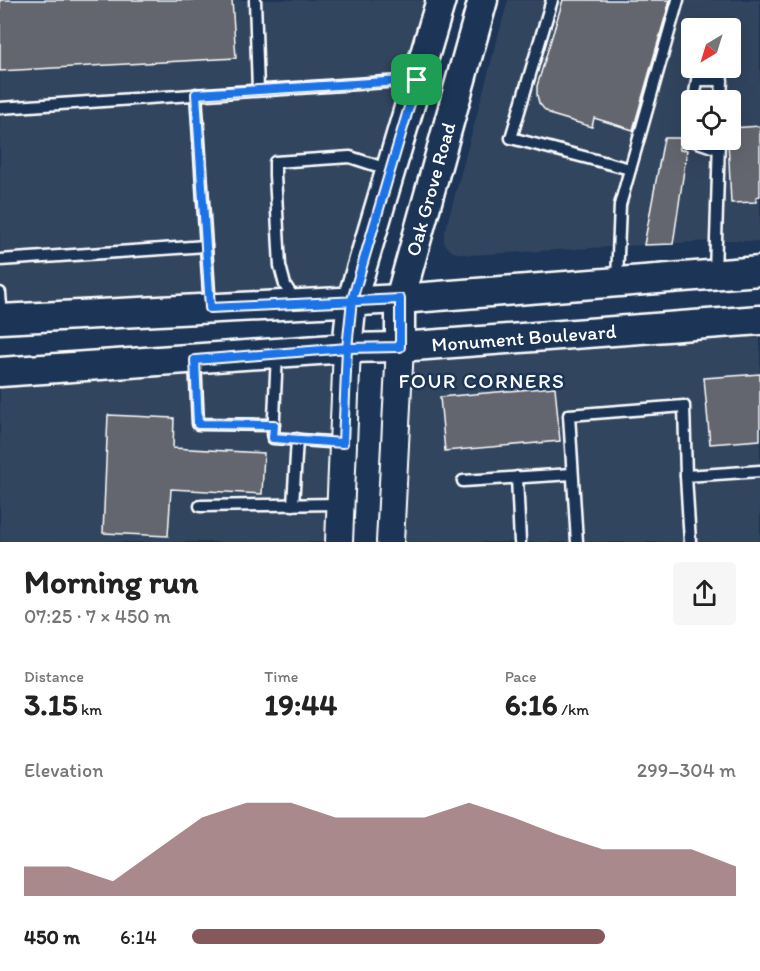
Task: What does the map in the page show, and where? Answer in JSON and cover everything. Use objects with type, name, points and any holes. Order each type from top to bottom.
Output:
[{"type":"main road","points":[[347,348],[352,300],[441,0]]},
{"type":"main road","name":"Oak Grove Road","points":[[400,347],[400,299],[483,0]]},
{"type":"main road","points":[[1,310],[210,308],[400,299],[760,271]]},
{"type":"main road","name":"Monument Boulevard","points":[[0,372],[347,348],[400,347],[760,321]]},
{"type":"street","points":[[390,542],[400,347]]},
{"type":"street","points":[[339,542],[347,348]]},
{"type":"lane","points":[[255,0],[258,90]]},
{"type":"lane","points":[[552,0],[511,138],[630,169]]},
{"type":"lane","points":[[616,282],[620,205],[678,0]]},
{"type":"lane","points":[[0,108],[417,80]]},
{"type":"lane","points":[[696,90],[697,80],[722,80],[722,90]]},
{"type":"lane","points":[[196,94],[210,308]]},
{"type":"lane","points":[[715,275],[719,150]]},
{"type":"lane","points":[[297,303],[285,285],[280,267],[275,162],[350,157],[390,170]]},
{"type":"lane","points":[[0,260],[206,246]]},
{"type":"lane","points":[[278,354],[273,438],[343,443]]},
{"type":"lane","points":[[195,360],[198,424],[274,425]]},
{"type":"lane","points":[[577,542],[569,415],[684,406],[690,542]]},
{"type":"lane","points":[[293,505],[297,439]]},
{"type":"lane","points":[[686,476],[760,471]]},
{"type":"lane","points":[[463,481],[572,474]]},
{"type":"lane","points":[[517,477],[520,542]]},
{"type":"lane","points":[[200,506],[340,504]]},
{"type":"shaded area","points":[[0,0],[441,0],[352,300],[0,319]]},
{"type":"shaded area","points":[[508,0],[760,0],[760,242],[730,240],[471,255],[453,252],[444,242]]},
{"type":"shaded area","points":[[760,320],[760,542],[390,542],[400,347]]},
{"type":"shaded area","points":[[347,348],[339,542],[0,542],[0,372]]},
{"type":"building","points":[[0,0],[232,0],[236,58],[0,71]]},
{"type":"building","points":[[563,0],[670,0],[633,130],[594,118],[592,127],[552,115],[539,103],[537,86]]},
{"type":"building","points":[[760,126],[760,196],[756,197],[756,202],[731,203],[728,150],[741,150],[741,127]]},
{"type":"building","points":[[664,138],[680,138],[680,150],[687,150],[673,244],[644,245]]},
{"type":"building","points":[[760,374],[760,440],[710,444],[704,378]]},
{"type":"building","points":[[555,387],[560,441],[445,451],[440,397]]},
{"type":"building","points":[[108,415],[174,418],[173,448],[264,453],[262,494],[171,489],[168,536],[103,533]]},
{"type":"district","name":"FOUR CORNERS","points":[[482,381]]},
{"type":"route","points":[[417,80],[196,94],[210,308],[352,300],[400,299],[400,347],[347,348],[343,443],[273,438],[274,425],[198,424],[195,360],[347,348],[352,300],[417,80]]}]
